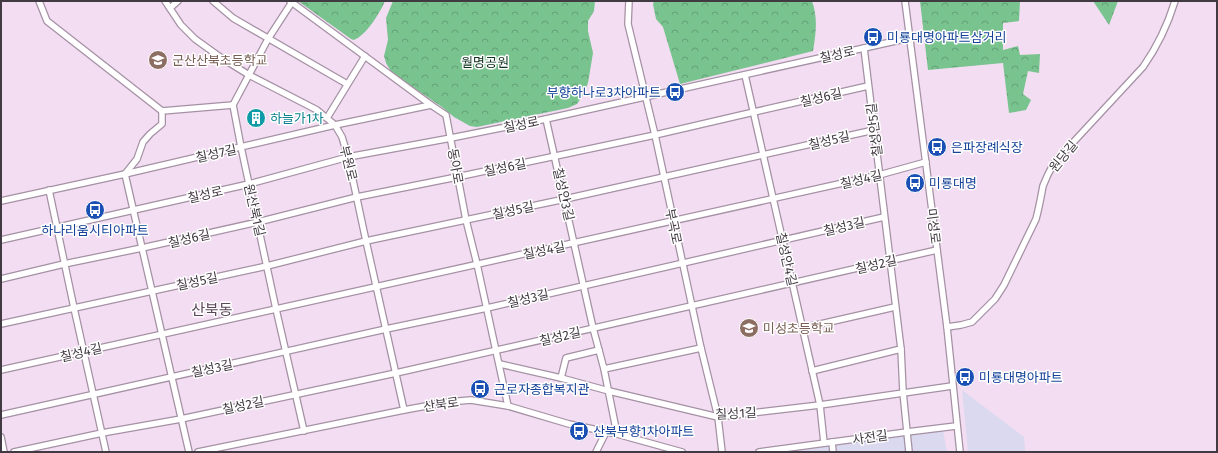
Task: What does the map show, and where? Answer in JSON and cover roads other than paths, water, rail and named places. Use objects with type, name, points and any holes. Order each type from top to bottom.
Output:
[{"type":"street","points":[[39,1],[47,21],[162,112],[233,105],[268,39],[291,2]]},
{"type":"street","name":"부원로","points":[[165,1],[181,25],[196,39],[220,57],[249,75],[317,110],[335,124],[342,137],[348,157],[404,410]]},
{"type":"street","points":[[170,8],[178,1]]},
{"type":"street","points":[[214,1],[233,18],[347,84]]},
{"type":"street","name":"부곡로","points":[[629,1],[628,24],[655,135],[691,306],[718,417],[723,452]]},
{"type":"street","name":"미성로","points":[[905,1],[938,250],[960,452]]},
{"type":"street","name":"원당길","points":[[947,327],[972,322],[995,299],[1004,285],[1036,218],[1043,186],[1054,163],[1143,67],[1151,55],[1175,1]]},
{"type":"street","name":"동아로","points":[[291,2],[446,115],[466,220],[500,364],[508,406]]},
{"type":"street","name":"칠성로","points":[[1,240],[249,184],[348,157],[451,138],[645,97],[909,38]]},
{"type":"street","name":"칠성안5길","points":[[864,48],[901,349],[903,392],[909,452]]},
{"type":"street","points":[[327,118],[365,56]]},
{"type":"street","name":"칠성안4길","points":[[745,75],[820,405],[824,443]]},
{"type":"street","name":"칠성6길","points":[[1,278],[258,222],[357,197],[655,135],[868,86]]},
{"type":"street","name":"원산북1길","points":[[233,105],[276,309],[304,431]]},
{"type":"street","name":"칠성7길","points":[[1,201],[125,174],[335,124],[431,105]]},
{"type":"street","points":[[162,112],[162,124],[143,142],[136,159],[125,174],[189,452]]},
{"type":"street","name":"칠성안3길","points":[[546,118],[593,328],[609,391],[617,434]]},
{"type":"street","name":"칠성5길","points":[[1,324],[267,266],[366,241],[565,199],[874,130]]},
{"type":"street","name":"칠성4길","points":[[1,370],[162,333],[879,175],[926,162]]},
{"type":"street","points":[[50,190],[64,264],[106,452]]},
{"type":"street","name":"칠성3길","points":[[1,415],[486,308],[884,217]]},
{"type":"street","name":"칠성2길","points":[[14,452],[102,433],[181,419],[396,373],[938,250]]},
{"type":"street","points":[[803,328],[895,307]]},
{"type":"street","points":[[604,369],[701,348]]},
{"type":"street","points":[[812,370],[901,349]]},
{"type":"street","points":[[561,378],[566,358],[599,350]]},
{"type":"street","name":"칠성1길","points":[[500,364],[718,417],[820,405],[952,386]]},
{"type":"street","name":"산북로","points":[[198,452],[404,410],[448,402],[471,400],[508,406],[569,424],[617,434],[682,452]]},
{"type":"street","name":"사전길","points":[[759,452],[956,426]]},
{"type":"street","points":[[596,452],[606,432]]},
{"type":"street","points":[[1,437],[4,452]]},
{"type":"street","points":[[832,442],[833,452]]},
{"type":"street","points":[[718,452],[723,452]]},
{"type":"place","name":"미룡대명아파트삼거리","points":[[873,37]]},
{"type":"place","name":"군산산북초등학교","points":[[158,60]]},
{"type":"place","name":"부향하나로3차아파트","points":[[675,92]]},
{"type":"place","name":"하늘가1차","points":[[256,118]]},
{"type":"place","name":"은파장례식장","points":[[937,147]]},
{"type":"place","name":"미룡대명","points":[[915,183]]},
{"type":"place","name":"하나리움시티아파트","points":[[95,210]]},
{"type":"place","name":"미성초등학교","points":[[749,328]]},
{"type":"place","name":"미룡대명아파트","points":[[965,377]]},
{"type":"place","name":"근로자종합복지관","points":[[480,389]]},
{"type":"place","name":"산북부향1차아파트","points":[[579,431]]},
{"type":"district","name":"산북동","points":[[212,310]]},
{"type":"park label","name":"월명공원","points":[[485,62]]}]
